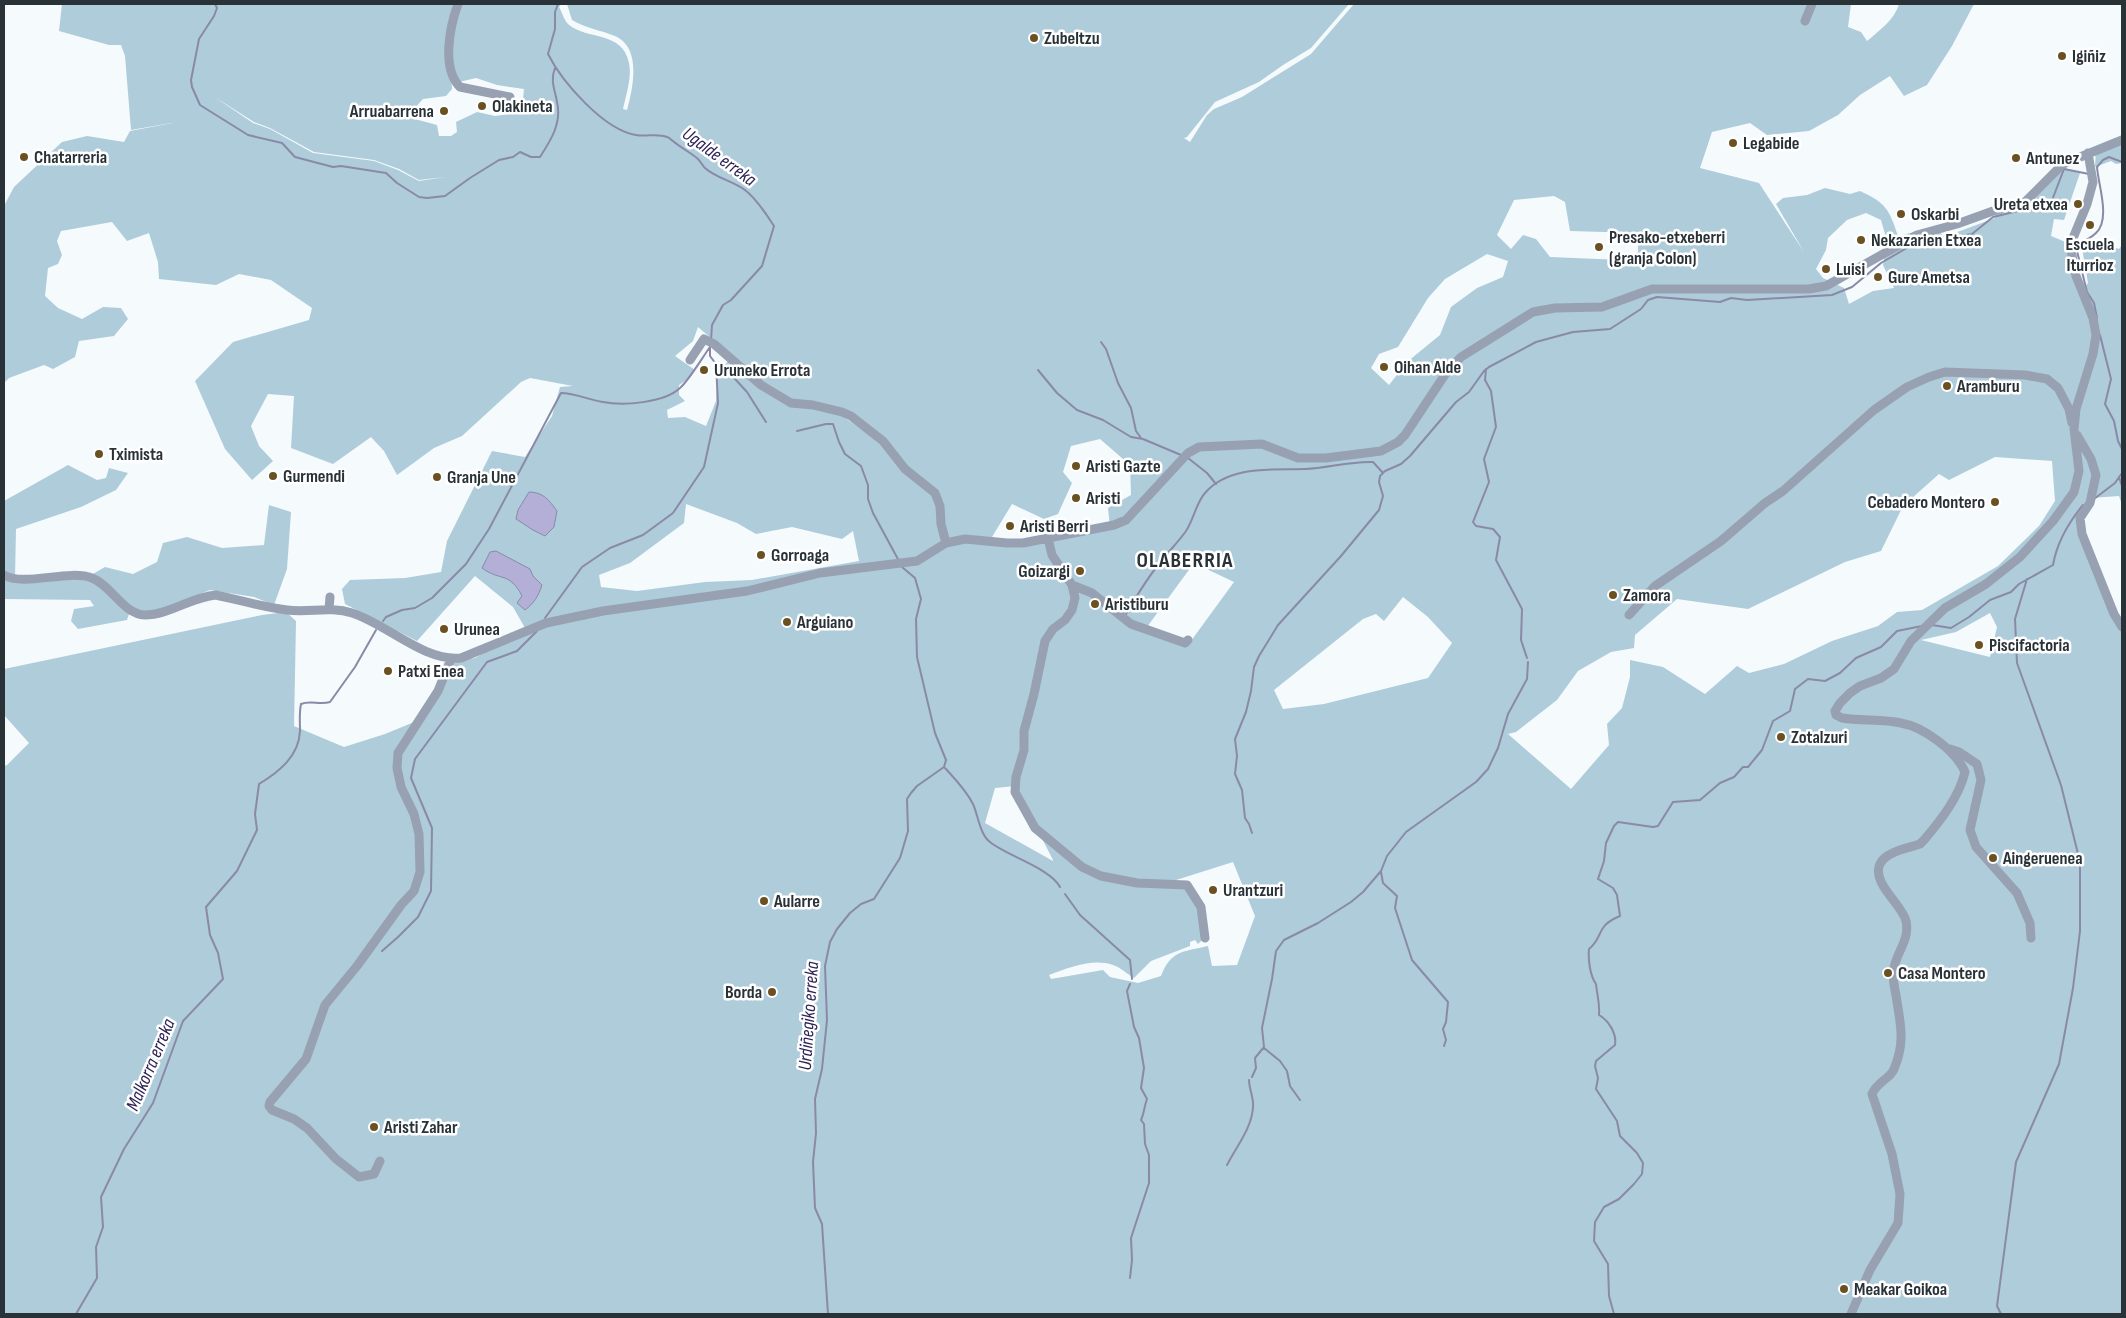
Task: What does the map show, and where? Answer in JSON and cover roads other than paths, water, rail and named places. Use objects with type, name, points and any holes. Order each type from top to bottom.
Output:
[{"type":"street","points":[[458,4],[449,34],[450,64],[456,83],[460,87],[510,98]]},
{"type":"street","points":[[1805,21],[1812,4]]},
{"type":"street","points":[[4,575],[14,579],[82,576],[93,578],[134,612],[144,615],[160,613],[204,596],[216,595],[289,610],[328,609],[352,613],[436,656],[451,659],[460,658],[546,623],[602,611],[747,591],[820,573],[916,561],[946,543],[965,539],[1023,543],[1114,525],[1126,520],[1188,453],[1199,447],[1262,444],[1298,458],[1326,458],[1381,451],[1398,442],[1405,434],[1446,373],[1461,357],[1533,312],[1555,308],[1602,307],[1652,290],[1809,289],[1826,286],[1917,235],[1958,224],[2024,202],[2063,164],[2122,140]]},
{"type":"street","points":[[2088,153],[2093,182],[2070,250],[2076,276],[2093,318],[2096,335],[2093,354],[2076,409],[2074,429],[2096,475],[2091,500],[2080,518],[2082,534],[2114,614],[2122,627]]},
{"type":"street","points":[[690,360],[704,339],[711,342],[761,385],[791,403],[813,405],[842,412],[850,416],[883,441],[905,469],[935,493],[940,506],[941,524],[946,543]]},
{"type":"street","points":[[1629,616],[1655,586],[1721,541],[1765,503],[1783,491],[1874,410],[1907,387],[1945,372],[2048,379],[2058,388],[2069,409],[2074,429],[2079,471],[2074,492],[2053,522],[2015,562],[1986,584],[1945,608],[1925,626],[1911,642],[1894,669],[1881,678],[1860,686],[1850,693],[1840,703],[1836,711],[1836,715],[1842,718],[1911,725],[1947,749],[1962,763],[1966,772],[1962,784],[1936,826],[1920,844],[1885,857],[1879,865],[1878,876],[1906,920],[1903,948],[1893,969],[1903,1034],[1901,1047],[1894,1072],[1876,1085],[1872,1094],[1892,1154],[1900,1194],[1898,1223],[1870,1270],[1852,1314]]},
{"type":"street","points":[[1048,538],[1052,556],[1072,585],[1075,598],[1072,610],[1065,620],[1053,629],[1045,641],[1024,731],[1024,750],[1016,777],[1015,792],[1035,828],[1082,867],[1101,876],[1137,883],[1187,885],[1201,907],[1205,938]]},
{"type":"street","points":[[1072,585],[1092,593],[1132,624],[1185,643],[1188,640]]},
{"type":"street","points":[[328,609],[330,597]]},
{"type":"street","points":[[380,1161],[374,1174],[359,1177],[336,1159],[307,1128],[294,1118],[272,1110],[269,1106],[270,1102],[306,1059],[325,1005],[357,966],[401,905],[414,891],[420,872],[419,834],[414,814],[401,788],[396,768],[398,753],[438,691],[451,659]]},
{"type":"street","points":[[1947,749],[1959,752],[1977,764],[1981,780],[1970,830],[1972,838],[1976,847],[2017,893],[2030,923],[2032,938]]},
{"type":"waterway","points":[[215,4],[217,8],[214,16],[199,39],[191,80],[200,105],[248,135],[282,143],[295,157],[333,167],[341,166],[386,173],[397,183],[419,197],[445,196],[499,160],[513,157],[520,152],[531,157],[540,157],[552,138],[557,124],[558,110],[553,81],[555,68]]},
{"type":"waterway","name":"Ugalde erreka","points":[[558,4],[555,12],[555,29],[548,54],[563,78],[585,103],[598,115],[624,131],[636,135],[669,137],[698,159],[709,171],[740,187],[749,194],[774,226],[762,266],[731,300],[723,305],[712,325],[711,340]]},
{"type":"waterway","points":[[2097,318],[2094,303],[2087,292],[2077,251],[2084,242],[2096,233],[2103,219],[2103,201],[2097,167],[2103,160],[2109,157],[2122,162]]},
{"type":"waterway","points":[[1252,833],[1245,818],[1242,790],[1235,774],[1237,756],[1235,739],[1246,712],[1254,667],[1259,656],[1278,625],[1341,556],[1379,510],[1383,496],[1379,482],[1380,476],[1385,471],[1401,464],[1410,456],[1456,402],[1469,392],[1489,367],[1536,342],[1573,332],[1610,329],[1641,309],[1648,300],[1657,297],[1720,302],[1731,298],[1747,300],[1832,295],[1852,287],[1881,263],[1922,239],[1972,234],[1993,217],[2018,211],[2049,208],[2064,169],[2089,174]]},
{"type":"waterway","points":[[2100,335],[2111,379],[2105,404],[2114,421],[2118,441],[2122,449]]},
{"type":"waterway","points":[[1101,342],[1106,349],[1118,383],[1131,408],[1136,431],[1141,438]]},
{"type":"waterway","name":"Urdiñegiko erreka","points":[[710,347],[710,356],[716,364],[725,368],[747,392],[766,422]]},
{"type":"waterway","points":[[383,621],[386,617],[402,610],[415,608],[432,598],[466,564],[489,529],[561,393],[621,404],[643,402],[664,397],[673,393],[684,384],[710,347]]},
{"type":"waterway","points":[[545,618],[582,567],[610,548],[643,535],[673,513],[704,467],[718,403],[716,364]]},
{"type":"waterway","points":[[1486,369],[1485,380],[1491,391],[1496,427],[1484,459],[1489,482],[1473,522],[1476,526],[1493,529],[1500,537],[1496,560],[1522,609],[1521,640],[1527,658]]},
{"type":"waterway","points":[[1038,370],[1057,393],[1077,410],[1103,420],[1131,437],[1143,439],[1181,455]]},
{"type":"waterway","name":"Urdiñegiko erreka","points":[[797,431],[833,424],[845,454],[861,466],[868,485],[868,499],[873,513],[899,561]]},
{"type":"waterway","points":[[1188,458],[1207,473],[1216,484]]},
{"type":"waterway","points":[[1126,614],[1152,573],[1186,531],[1202,497],[1215,484],[1239,473],[1252,471],[1305,469],[1364,462],[1373,462],[1383,473]]},
{"type":"waterway","points":[[2094,499],[2115,483],[2122,473]]},
{"type":"waterway","points":[[2119,477],[2122,486]]},
{"type":"waterway","points":[[1932,625],[1951,628],[1969,617],[1990,600],[2011,592],[2019,584],[2053,565],[2057,548],[2064,533],[2083,505]]},
{"type":"waterway","name":"Urdiñegiko erreka","points":[[828,1314],[822,1224],[815,1208],[813,1162],[816,1133],[815,1099],[822,1069],[827,1020],[825,966],[830,942],[837,929],[850,913],[861,904],[874,899],[900,858],[908,831],[907,799],[917,786],[944,767],[946,760],[935,733],[917,657],[916,619],[921,599],[915,578],[902,567]]},
{"type":"waterway","points":[[2001,1314],[1997,1306],[2016,1162],[2059,1064],[2073,988],[2080,931],[2080,862],[2061,785],[2017,663],[2015,619],[2027,579]]},
{"type":"waterway","points":[[1614,1314],[1609,1296],[1608,1264],[1594,1241],[1595,1222],[1604,1207],[1619,1199],[1634,1184],[1642,1174],[1643,1163],[1637,1153],[1620,1136],[1617,1121],[1596,1089],[1598,1078],[1595,1066],[1596,1061],[1615,1045],[1615,1036],[1611,1027],[1599,1015],[1596,984],[1591,972],[1589,958],[1589,949],[1594,945],[1603,928],[1620,916],[1617,895],[1613,888],[1598,879],[1604,861],[1606,843],[1618,822],[1658,826],[1673,802],[1700,800],[1720,783],[1734,777],[1743,767],[1748,767],[1762,750],[1773,721],[1790,711],[1795,689],[1808,679],[1825,681],[1840,673],[1856,658],[1881,647],[1897,631],[1922,626]]},
{"type":"waterway","name":"Malkorra erreka","points":[[76,1314],[97,1278],[96,1247],[103,1227],[101,1197],[124,1149],[153,1103],[183,1021],[223,979],[218,953],[210,935],[206,907],[237,871],[257,830],[255,814],[259,784],[280,769],[292,756],[299,740],[301,704],[308,702],[330,702],[355,667],[376,630]]},
{"type":"waterway","points":[[382,951],[418,917],[431,891],[432,828],[411,778],[415,759],[487,662],[517,651],[537,631]]},
{"type":"waterway","points":[[1252,1077],[1256,1068],[1255,1058],[1264,1047],[1262,1028],[1276,951],[1284,940],[1318,923],[1363,892],[1381,871],[1387,856],[1406,832],[1476,782],[1488,769],[1498,748],[1508,714],[1527,679],[1528,662]]},
{"type":"waterway","points":[[945,768],[970,799],[987,839],[997,847],[1038,868],[1055,880],[1060,887]]},
{"type":"waterway","points":[[1381,872],[1383,883],[1397,896],[1395,908],[1412,960],[1448,1002],[1446,1022],[1443,1029],[1446,1040],[1444,1046]]},
{"type":"waterway","points":[[1065,894],[1080,915],[1130,960],[1132,979]]},
{"type":"waterway","points":[[1130,984],[1127,991],[1134,1027],[1139,1038],[1144,1068],[1141,1088],[1147,1099],[1141,1120],[1144,1124],[1145,1144],[1149,1155],[1149,1183],[1131,1238],[1132,1260],[1130,1278]]},
{"type":"waterway","points":[[1264,1048],[1280,1061],[1287,1071],[1290,1086],[1300,1100]]},
{"type":"waterway","points":[[1227,1165],[1247,1130],[1252,1115],[1253,1104],[1249,1080]]},
{"type":"place","name":"Zubeltzu","points":[[1034,38]]},
{"type":"place","name":"Igiñiz","points":[[2062,56]]},
{"type":"place","name":"Olakineta","points":[[482,106]]},
{"type":"place","name":"Arruabarrena","points":[[444,111]]},
{"type":"place","name":"Legabide","points":[[1733,143]]},
{"type":"place","name":"Chatarreria","points":[[24,157]]},
{"type":"place","name":"Antunez","points":[[2016,158]]},
{"type":"place","name":"Ureta etxea","points":[[2078,204]]},
{"type":"place","name":"Oskarbi","points":[[1901,214]]},
{"type":"place","name":"Escuela Iturrioz","points":[[2090,225]]},
{"type":"place","name":"Nekazarien Etxea","points":[[1861,240]]},
{"type":"place","name":"Presako-etxeberri (granja Colon)","points":[[1599,247]]},
{"type":"place","name":"Luisi","points":[[1826,269]]},
{"type":"place","name":"Gure Ametsa","points":[[1878,277]]},
{"type":"place","name":"Oihan Alde","points":[[1384,367]]},
{"type":"place","name":"Uruneko Errota","points":[[704,370]]},
{"type":"place","name":"Aramburu","points":[[1947,386]]},
{"type":"place","name":"Tximista","points":[[99,454]]},
{"type":"place","name":"Aristi Gazte","points":[[1076,466]]},
{"type":"place","name":"Gurmendi","points":[[273,476]]},
{"type":"place","name":"Granja Une","points":[[437,477]]},
{"type":"place","name":"Aristi","points":[[1076,498]]},
{"type":"place","name":"Cebadero Montero","points":[[1995,502]]},
{"type":"place","name":"Aristi Berri","points":[[1010,526]]},
{"type":"place","name":"Gorroaga","points":[[761,555]]},
{"type":"place","name":"Goizargi","points":[[1080,571]]},
{"type":"place","name":"Zamora","points":[[1613,595]]},
{"type":"place","name":"Aristiburu","points":[[1095,604]]},
{"type":"place","name":"Arguiano","points":[[787,622]]},
{"type":"place","name":"Urunea","points":[[444,629]]},
{"type":"place","name":"Piscifactoria","points":[[1979,645]]},
{"type":"place","name":"Patxi Enea","points":[[388,671]]},
{"type":"place","name":"Zotalzuri","points":[[1781,737]]},
{"type":"place","name":"Aingeruenea","points":[[1993,858]]},
{"type":"place","name":"Urantzuri","points":[[1213,890]]},
{"type":"place","name":"Aularre","points":[[764,901]]},
{"type":"place","name":"Casa Montero","points":[[1888,973]]},
{"type":"place","name":"Borda","points":[[772,992]]},
{"type":"place","name":"Aristi Zahar","points":[[374,1127]]},
{"type":"place","name":"Meakar Goikoa","points":[[1844,1289]]},
{"type":"district","name":"OLABERRIA","points":[[1185,560]]}]
